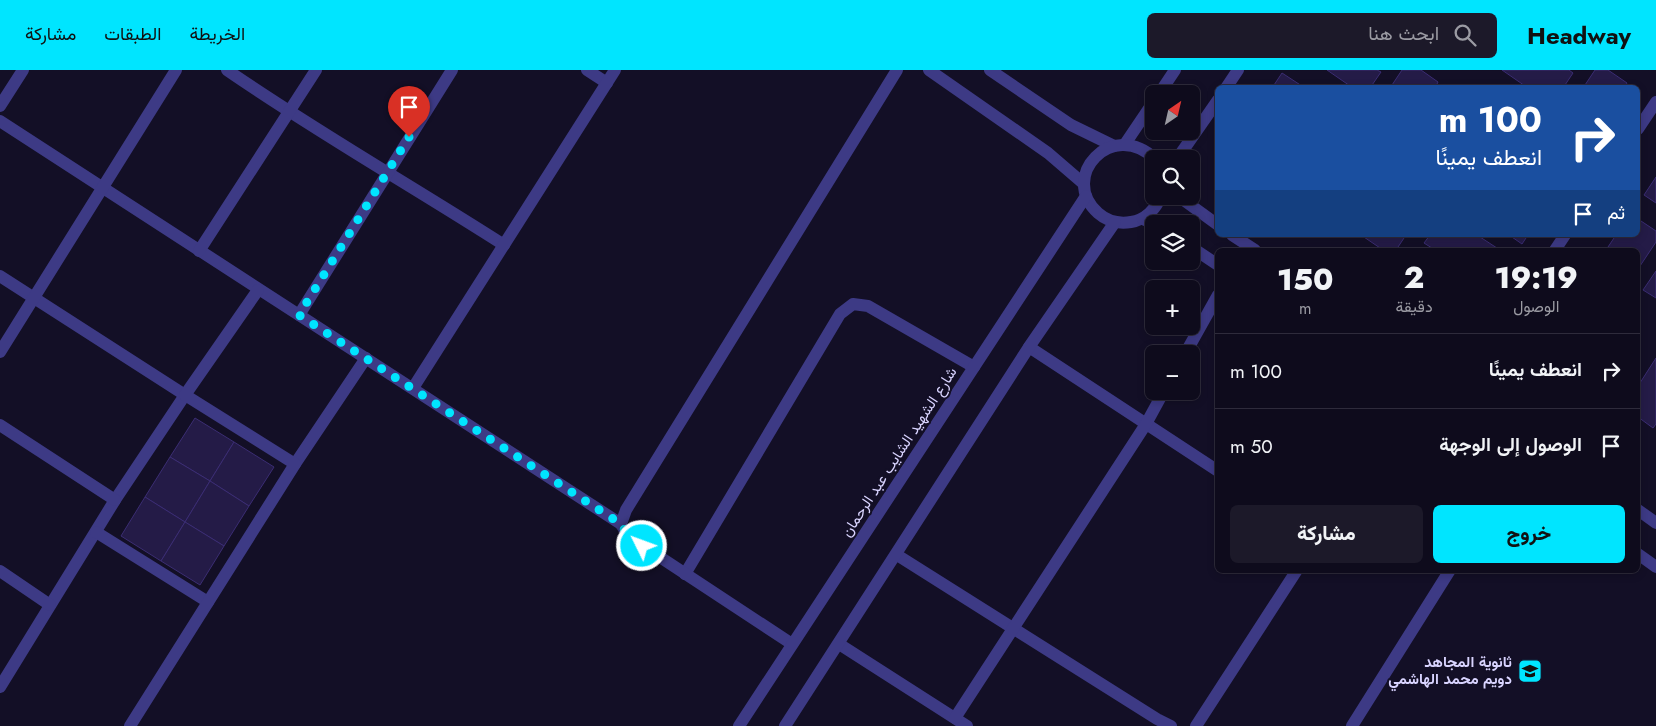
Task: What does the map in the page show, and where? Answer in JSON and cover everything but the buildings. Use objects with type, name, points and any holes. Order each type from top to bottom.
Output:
[{"type":"street","points":[[0,106],[23,70]]},
{"type":"street","points":[[0,352],[176,70]]},
{"type":"street","points":[[227,70],[290,113],[387,170],[504,245]]},
{"type":"street","points":[[199,251],[290,113],[316,70]]},
{"type":"street","points":[[299,315],[387,170],[452,70]]},
{"type":"street","points":[[587,70],[607,83]]},
{"type":"street","points":[[413,388],[616,70]]},
{"type":"street","points":[[621,524],[626,510],[898,70]]},
{"type":"street","points":[[929,70],[1048,153],[1085,190],[1092,208],[1103,217],[1115,222],[1145,222]]},
{"type":"street","points":[[990,70],[1064,121],[1120,145],[1136,146],[1145,152]]},
{"type":"street","points":[[1165,85],[1175,70]]},
{"type":"street","points":[[1228,85],[1238,70]]},
{"type":"street","points":[[1640,126],[1656,102]]},
{"type":"street","points":[[1183,150],[1215,104]]},
{"type":"street","points":[[1120,145],[1145,113]]},
{"type":"street","points":[[0,121],[621,524],[628,536],[792,644]]},
{"type":"street","name":"شارع الشهيد الشايب عبد الرحمان","points":[[738,726],[974,367],[1085,190],[1086,171],[1092,160],[1102,151],[1120,145]]},
{"type":"street","points":[[1190,205],[1215,223]]},
{"type":"street","points":[[785,726],[1029,347],[1115,222]]},
{"type":"street","points":[[1235,237],[1251,248]]},
{"type":"street","points":[[1556,248],[1564,237]]},
{"type":"street","points":[[1200,253],[1215,263]]},
{"type":"street","points":[[0,276],[295,464]]},
{"type":"street","points":[[0,687],[115,500],[258,290]]},
{"type":"street","points":[[1190,345],[1215,299]]},
{"type":"street","points":[[685,574],[840,314],[853,304],[868,306],[974,367]]},
{"type":"street","points":[[1029,347],[1215,470]]},
{"type":"street","points":[[130,726],[295,464],[366,358]]},
{"type":"street","points":[[955,718],[1146,424],[1159,400]]},
{"type":"street","points":[[0,425],[115,500]]},
{"type":"street","points":[[1640,511],[1656,523]]},
{"type":"street","points":[[96,532],[208,602]]},
{"type":"street","points":[[896,555],[1156,719],[1171,726]]},
{"type":"street","points":[[1640,555],[1656,567]]},
{"type":"street","points":[[0,571],[50,605]]},
{"type":"street","points":[[1196,726],[1295,573]]},
{"type":"street","points":[[1352,726],[1448,573]]},
{"type":"street","points":[[839,644],[967,726]]},
{"type":"place","name":"ثانوية المجاهد دويم محمد الهاشمي","points":[[1530,671]]},
{"type":"route","points":[[409,137],[299,315],[621,524],[628,536],[642,546]]}]
